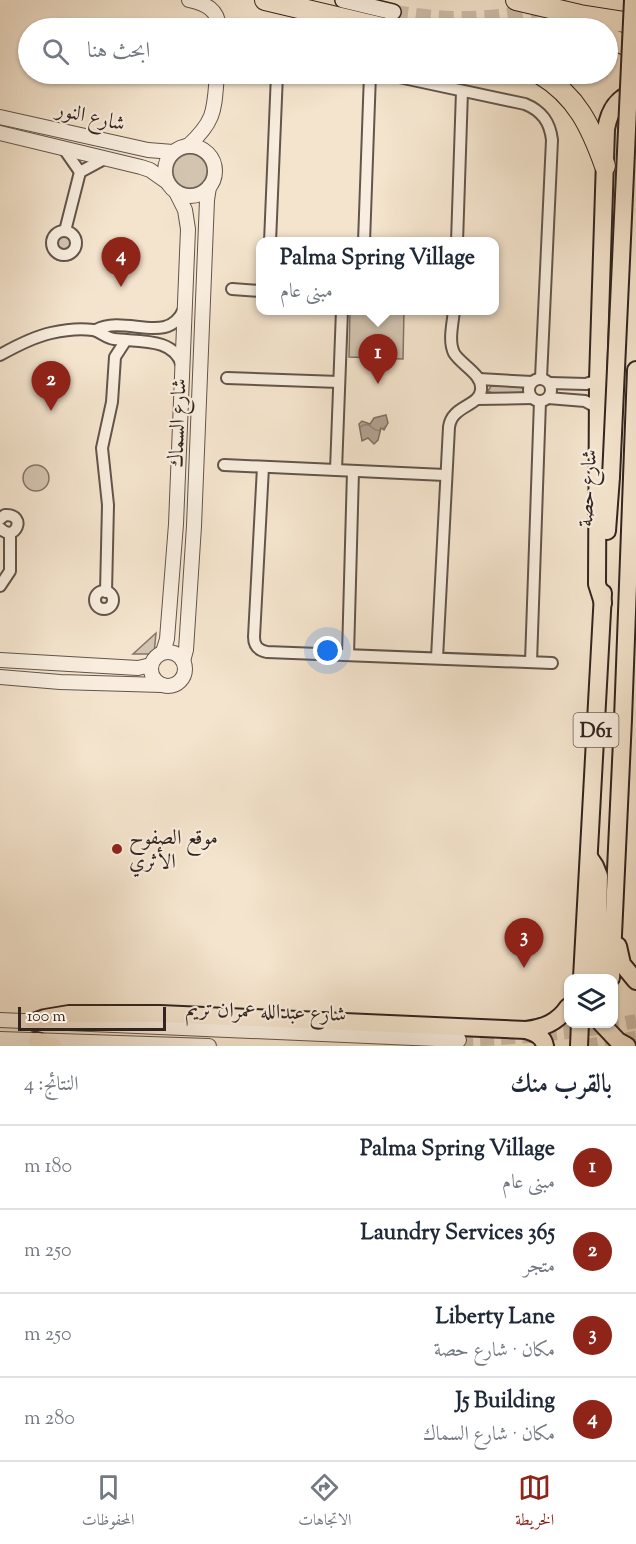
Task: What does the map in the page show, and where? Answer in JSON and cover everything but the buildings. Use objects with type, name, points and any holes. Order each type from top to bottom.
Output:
[{"type":"highway","points":[[265,0],[376,18]]},
{"type":"highway","points":[[516,0],[573,18]]},
{"type":"highway","points":[[618,23],[636,24]]},
{"type":"highway","points":[[618,42],[636,49]]},
{"type":"highway","points":[[555,84],[577,106],[592,131],[605,166]]},
{"type":"main road","points":[[343,0],[384,18]]},
{"type":"main road","name":"شارع حصة","points":[[581,974],[611,477],[633,0]]},
{"type":"main road","points":[[603,603],[597,584],[598,380],[606,129],[608,115],[617,102],[636,93]]},
{"type":"main road","name":"شارع حصة","points":[[611,974],[631,629],[632,476],[636,370]]},
{"type":"main road","points":[[588,856],[599,876],[597,974]]},
{"type":"main road","points":[[615,923],[622,964],[636,981]]},
{"type":"main road","points":[[34,1022],[69,1014],[160,1014],[526,1030],[549,1025],[564,1011]]},
{"type":"main road","points":[[579,1046],[580,1028]]},
{"type":"main road","points":[[526,1030],[540,1037],[545,1046]]},
{"type":"main road","points":[[606,1031],[627,1046]]},
{"type":"street","points":[[189,0],[208,6],[218,18]]},
{"type":"street","points":[[188,146],[204,150],[214,163],[214,180],[209,187],[204,192],[190,196],[172,187],[165,166],[173,152],[188,146],[202,133],[212,118],[215,84]]},
{"type":"street","points":[[270,237],[277,84]]},
{"type":"street","points":[[364,237],[370,84]]},
{"type":"street","points":[[430,84],[532,107],[545,117],[551,132],[541,381]]},
{"type":"street","points":[[456,237],[462,91]]},
{"type":"street","name":"شارع النور","points":[[0,117],[148,150],[173,152]]},
{"type":"street","name":"شارع النور","points":[[0,133],[150,170],[172,187]]},
{"type":"street","points":[[64,148],[80,172]]},
{"type":"street","points":[[65,231],[80,172],[104,159]]},
{"type":"street","name":"شارع السماك","points":[[163,652],[167,639],[176,524],[188,229],[185,210],[172,187]]},
{"type":"street","name":"شارع السماك","points":[[162,685],[173,685],[183,678],[185,672],[183,661],[186,650],[194,526],[209,187]]},
{"type":"street","points":[[232,289],[256,291]]},
{"type":"street","points":[[100,333],[112,324],[164,328],[177,321],[184,309]]},
{"type":"street","points":[[336,470],[342,315]]},
{"type":"street","points":[[453,315],[453,348],[457,357],[479,379],[481,387],[477,399]]},
{"type":"street","points":[[0,355],[34,338],[51,333],[81,330],[100,333],[111,339],[165,345],[177,355],[183,369]]},
{"type":"street","points":[[100,333],[114,364]]},
{"type":"street","points":[[106,592],[108,505],[102,448],[112,402],[114,364],[117,351],[126,340]]},
{"type":"street","points":[[227,378],[339,382]]},
{"type":"street","points":[[479,379],[586,384],[598,380]]},
{"type":"street","points":[[540,399],[552,390],[541,381]]},
{"type":"street","points":[[531,662],[540,399],[529,388],[541,381]]},
{"type":"street","points":[[437,658],[445,475],[451,418],[457,411],[477,399],[579,400],[598,408]]},
{"type":"street","points":[[224,465],[445,475]]},
{"type":"street","points":[[263,467],[255,646],[267,652],[552,663]]},
{"type":"street","points":[[348,655],[353,471]]},
{"type":"street","points":[[0,519],[9,514],[16,519],[17,528],[5,531],[10,571],[0,586]]},
{"type":"street","points":[[176,524],[194,526]]},
{"type":"street","points":[[0,660],[138,668],[151,665],[163,652],[174,653],[183,661]]},
{"type":"street","points":[[151,665],[153,677],[162,685]]},
{"type":"street","points":[[0,677],[60,682],[162,685]]},
{"type":"street","name":"شارع عبدالله عمران تريم","points":[[0,1020],[459,1040]]},
{"type":"street","name":"شارع عبدالله عمران تريم","points":[[0,1039],[45,1043],[209,1046]]},
{"type":"shaded area","points":[[190,154],[202,159],[207,171],[202,183],[190,188],[178,183],[173,171],[178,159]]},
{"type":"shaded area","points":[[60,235],[66,235],[71,243],[69,249],[60,251],[55,246],[55,240]]},
{"type":"shaded area","points":[[350,315],[404,315],[403,359],[349,357]]},
{"type":"shaded area","points":[[491,386],[520,386],[524,390],[521,394],[492,393],[488,391]]},
{"type":"shaded area","points":[[36,465],[45,469],[49,478],[45,487],[36,491],[27,487],[23,478],[27,469]]},
{"type":"shaded area","points":[[156,633],[154,654],[133,654]]},
{"type":"water","points":[[386,415],[388,423],[384,430],[381,428],[378,440],[374,444],[368,438],[362,441],[359,424],[362,421],[370,424],[374,418]]},
{"type":"tunnel","points":[[481,18],[525,12],[569,0]]},
{"type":"tunnel","points":[[393,12],[438,18]]},
{"type":"tunnel","points":[[459,1040],[548,1034],[636,1021]]},
{"type":"tunnel","points":[[584,1046],[636,1038]]},
{"type":"place","name":"J5 Building","points":[[121,287]]},
{"type":"place","name":"Palma Spring Village","points":[[378,384]]},
{"type":"place","name":"365 Laundry Services","points":[[51,411]]},
{"type":"place","name":"موقع الصفوح الأثري","points":[[117,849]]},
{"type":"place","name":"Liberty Lane","points":[[524,968]]}]
